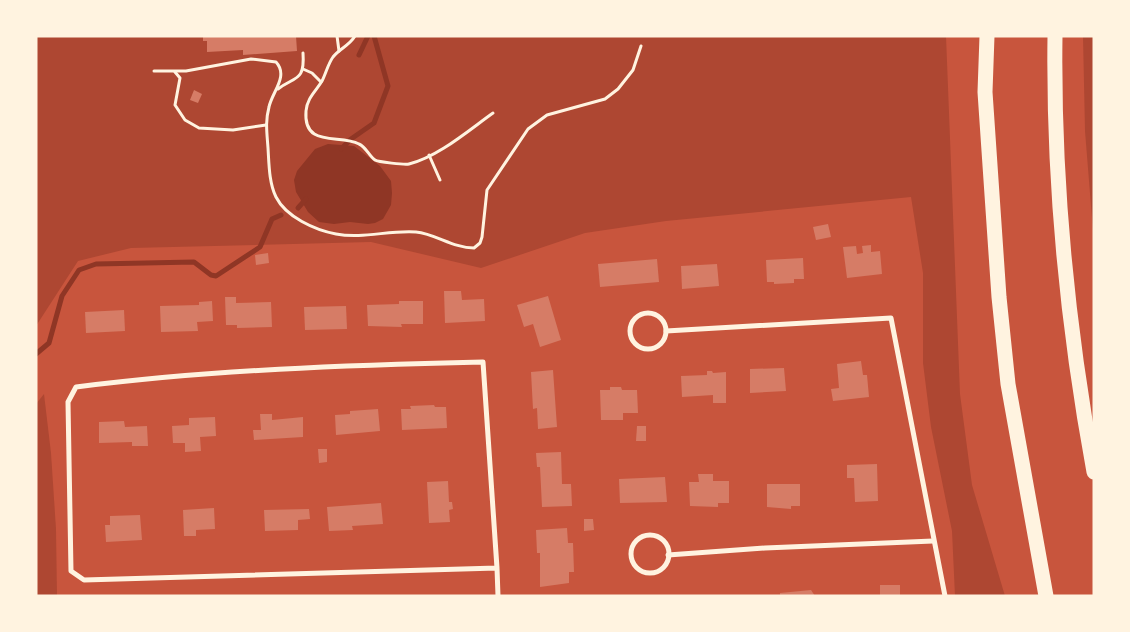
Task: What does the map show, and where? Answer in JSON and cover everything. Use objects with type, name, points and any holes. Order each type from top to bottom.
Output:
[{"type":"highway","points":[[987,36],[985,92],[1000,307],[1008,384],[1046,596]]},
{"type":"highway","points":[[1054,36],[1054,118],[1061,237],[1076,372],[1094,472]]},
{"type":"street","points":[[644,313],[651,313],[661,320],[666,331],[663,342],[648,350],[642,349],[633,342],[629,331],[634,320],[644,313]]},
{"type":"street","points":[[666,331],[891,318],[933,541],[943,577],[945,596]]},
{"type":"street","points":[[497,568],[84,580],[72,571],[68,402],[76,387],[178,376],[340,366],[483,362],[497,568],[498,596]]},
{"type":"street","points":[[644,536],[650,536],[661,539],[665,544],[668,555],[664,567],[653,573],[640,571],[632,561],[631,555],[634,543],[644,536]]},
{"type":"street","points":[[668,555],[765,548],[933,541]]},
{"type":"path","points":[[337,36],[339,51]]},
{"type":"path","points":[[355,36],[350,44],[334,56],[308,102],[306,124],[318,136],[356,142],[364,147],[375,160],[409,164],[452,142],[494,113]]},
{"type":"path","points":[[154,71],[186,71],[252,59],[276,62],[281,70],[280,81],[272,95],[266,125],[270,172],[276,198],[287,210],[314,228],[337,234],[368,236],[418,232],[451,244],[474,248],[480,243],[482,237],[487,190],[528,129],[547,115],[605,100],[618,89],[633,70],[641,46]]},
{"type":"path","points":[[272,95],[284,85],[295,81],[303,69],[303,53]]},
{"type":"path","points":[[303,69],[320,80]]},
{"type":"path","points":[[175,71],[180,78],[175,105],[185,120],[193,126],[226,130],[266,125]]},
{"type":"path","points":[[429,155],[440,180]]},
{"type":"shaded area","points":[[36,36],[946,36],[960,394],[972,485],[1005,596],[955,596],[952,531],[931,427],[923,363],[923,273],[911,197],[666,221],[585,233],[481,268],[371,242],[131,248],[78,261],[36,326]]},
{"type":"shaded area","points":[[1083,36],[1094,36],[1094,243],[1085,131]]},
{"type":"shaded area","points":[[328,144],[354,146],[380,166],[391,181],[391,205],[383,219],[368,224],[350,222],[334,224],[319,222],[308,212],[296,192],[294,180],[297,171],[315,149]]},
{"type":"shaded area","points":[[44,394],[51,453],[56,529],[57,596],[36,596],[36,404]]},
{"type":"building","points":[[203,36],[296,36],[297,51],[243,55],[243,50],[207,52],[207,41],[203,41]]},
{"type":"building","points":[[194,90],[202,94],[198,103],[190,100]]},
{"type":"building","points":[[828,224],[831,237],[816,240],[813,227]]},
{"type":"building","points":[[871,245],[871,252],[880,251],[882,274],[847,278],[843,247],[856,246],[857,254],[863,253],[862,246]]},
{"type":"building","points":[[268,253],[269,263],[256,265],[255,255]]},
{"type":"building","points":[[803,258],[804,279],[794,279],[794,283],[774,284],[774,282],[767,282],[766,260]]},
{"type":"building","points":[[657,259],[659,282],[600,287],[598,264]]},
{"type":"building","points":[[717,264],[719,286],[682,289],[681,266]]},
{"type":"building","points":[[444,291],[461,291],[462,300],[484,299],[485,321],[445,323]]},
{"type":"building","points":[[548,296],[561,340],[540,347],[533,324],[524,327],[517,305]]},
{"type":"building","points":[[225,297],[236,297],[236,303],[271,302],[272,327],[237,328],[237,325],[226,325]]},
{"type":"building","points":[[212,301],[213,321],[197,322],[198,331],[161,332],[160,306],[199,305],[199,302]]},
{"type":"building","points":[[399,301],[423,301],[423,324],[401,324],[402,327],[368,326],[367,305],[399,304]]},
{"type":"building","points":[[346,306],[347,329],[305,330],[304,307]]},
{"type":"building","points":[[124,310],[125,331],[86,333],[85,312]]},
{"type":"building","points":[[861,361],[863,375],[867,375],[869,397],[833,401],[831,389],[839,388],[837,364]]},
{"type":"building","points":[[784,368],[786,391],[750,393],[750,369]]},
{"type":"building","points":[[553,370],[557,427],[538,429],[537,408],[533,409],[531,372]]},
{"type":"building","points":[[707,371],[712,371],[713,373],[726,372],[726,403],[713,403],[713,395],[682,397],[681,376],[707,375]]},
{"type":"building","points":[[610,387],[621,387],[622,390],[637,390],[638,413],[623,413],[623,420],[601,420],[600,390],[610,390]]},
{"type":"building","points":[[434,405],[435,407],[446,407],[447,428],[402,430],[401,409],[411,409],[410,406]]},
{"type":"building","points":[[378,409],[380,431],[336,435],[335,415],[350,414],[350,411]]},
{"type":"building","points":[[260,414],[272,414],[272,420],[303,417],[303,437],[254,440],[253,430],[261,430]]},
{"type":"building","points":[[215,417],[216,436],[200,437],[201,451],[185,452],[185,443],[173,443],[172,426],[189,425],[189,418]]},
{"type":"building","points":[[124,421],[125,427],[147,426],[148,446],[132,446],[132,442],[99,443],[99,422]]},
{"type":"building","points":[[637,426],[646,426],[646,441],[636,441]]},
{"type":"building","points":[[318,449],[327,449],[327,462],[319,463]]},
{"type":"building","points":[[561,452],[562,484],[571,484],[572,506],[542,507],[540,467],[537,467],[536,453]]},
{"type":"building","points":[[877,464],[878,501],[855,502],[854,478],[847,478],[847,465]]},
{"type":"building","points":[[698,474],[713,474],[713,481],[729,481],[729,503],[718,503],[718,507],[690,506],[689,482],[699,482]]},
{"type":"building","points":[[665,477],[667,502],[620,503],[619,479]]},
{"type":"building","points":[[448,481],[449,502],[452,502],[453,509],[449,510],[450,522],[429,523],[427,482]]},
{"type":"building","points":[[767,484],[800,484],[800,506],[791,506],[791,509],[767,507]]},
{"type":"building","points":[[381,503],[383,524],[352,526],[353,530],[329,531],[327,507]]},
{"type":"building","points":[[214,508],[215,529],[196,530],[196,536],[184,536],[183,510]]},
{"type":"building","points":[[309,509],[310,519],[298,520],[298,530],[265,531],[264,510]]},
{"type":"building","points":[[140,515],[142,540],[106,542],[105,525],[110,525],[110,516]]},
{"type":"building","points":[[584,519],[593,519],[594,530],[584,531]]},
{"type":"building","points":[[567,528],[568,543],[573,543],[574,572],[569,572],[569,583],[540,587],[540,553],[537,553],[536,530]]},
{"type":"building","points":[[880,585],[900,585],[900,596],[880,596]]},
{"type":"building","points":[[811,590],[815,596],[780,596],[780,593]]},
{"type":"waterway","points":[[359,55],[368,36]]},
{"type":"waterway","points":[[341,149],[351,139],[374,123],[388,86],[374,36]]},
{"type":"waterway","points":[[298,208],[306,199]]},
{"type":"waterway","points":[[36,354],[49,343],[62,296],[79,270],[96,264],[194,262],[211,275],[216,276],[260,247],[272,219],[281,215]]}]
